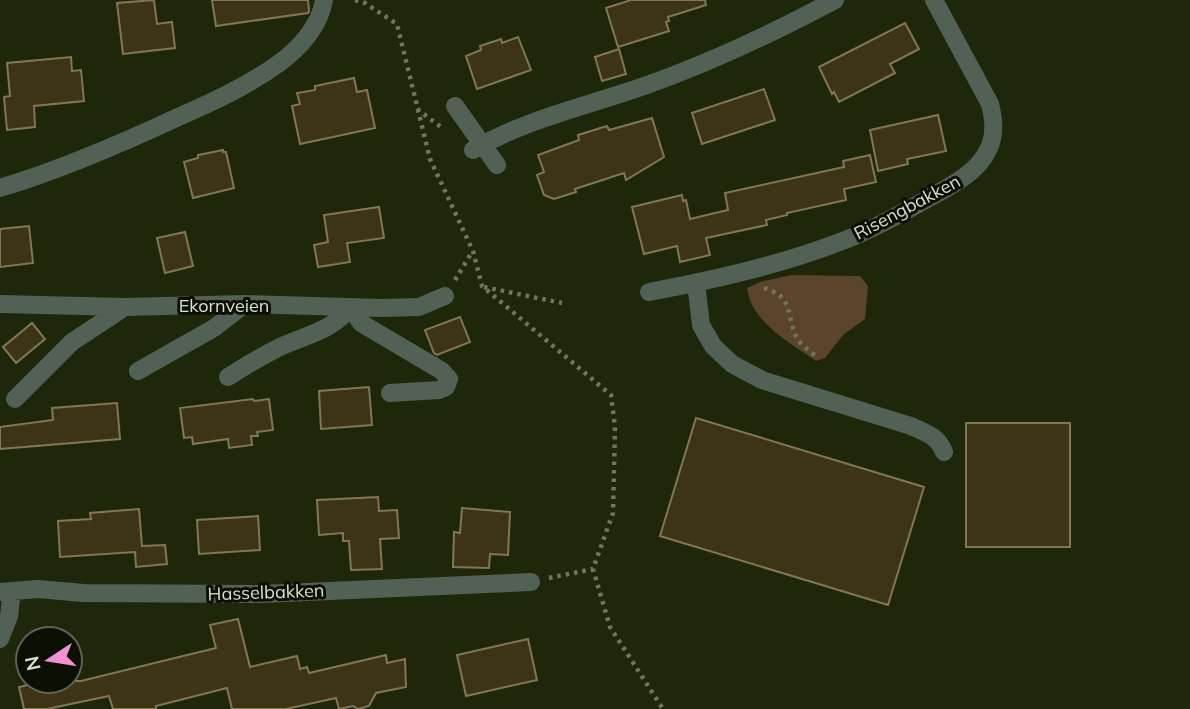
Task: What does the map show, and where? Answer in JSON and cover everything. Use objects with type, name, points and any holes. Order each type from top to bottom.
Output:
[{"type":"street","points":[[0,188],[123,143],[253,81],[280,63],[301,43],[318,19],[324,0]]},
{"type":"street","points":[[477,147],[500,134],[725,55],[835,0]]},
{"type":"street","name":"Risengbakken","points":[[649,292],[743,271],[833,245],[891,219],[952,185],[981,161],[989,150],[993,137],[994,121],[990,104],[934,0]]},
{"type":"street","points":[[455,106],[477,147],[497,165]]},
{"type":"street","points":[[696,283],[701,325],[713,346],[732,364],[771,383],[911,426],[933,436],[944,452]]},
{"type":"street","name":"Ekornveien","points":[[0,304],[125,307],[245,304],[419,307],[445,296]]},
{"type":"street","points":[[138,371],[214,328],[245,304]]},
{"type":"street","points":[[15,399],[72,342],[125,307]]},
{"type":"street","points":[[228,377],[279,348],[332,325],[343,318],[350,307],[361,323],[442,371],[449,379],[446,387],[439,390],[390,393]]},
{"type":"street","name":"Hasselbakken","points":[[6,592],[38,589],[83,593],[262,594],[531,582]]},
{"type":"street","points":[[0,639],[9,616],[6,592]]},
{"type":"path","points":[[355,0],[365,3],[397,24],[430,159],[473,251],[482,286],[611,395],[615,427],[613,513],[593,569],[610,627],[663,709]]},
{"type":"path","points":[[445,296],[473,251]]},
{"type":"path","points":[[743,271],[753,285],[772,291],[786,300],[797,339],[817,357]]},
{"type":"path","points":[[482,286],[562,303]]},
{"type":"path","points":[[531,582],[593,569]]},
{"type":"shaded area","points":[[791,275],[860,276],[868,286],[865,319],[843,335],[825,358],[816,361],[784,339],[764,321],[750,300],[747,288]]},
{"type":"building","points":[[154,0],[157,24],[172,22],[175,48],[123,54],[117,3]]},
{"type":"building","points":[[212,0],[308,0],[309,11],[216,26]]},
{"type":"building","points":[[631,0],[705,0],[706,5],[668,17],[669,21],[666,22],[669,31],[618,47],[606,8]]},
{"type":"building","points":[[905,23],[919,49],[890,64],[895,73],[839,102],[834,92],[832,94],[819,67]]},
{"type":"building","points":[[518,37],[531,70],[477,89],[466,56],[481,50],[480,46],[501,39],[502,43]]},
{"type":"building","points":[[619,49],[626,74],[602,81],[595,57]]},
{"type":"building","points":[[71,57],[72,71],[81,70],[84,101],[34,106],[35,127],[7,130],[4,97],[10,96],[7,63]]},
{"type":"building","points":[[354,78],[357,92],[367,90],[375,128],[300,144],[292,106],[300,104],[297,93],[315,90],[315,86]]},
{"type":"building","points":[[764,89],[775,120],[702,144],[692,113]]},
{"type":"building","points":[[938,115],[946,151],[907,159],[908,164],[878,171],[870,130]]},
{"type":"building","points":[[652,118],[664,157],[626,180],[624,173],[554,199],[544,195],[537,175],[544,172],[538,155],[579,140],[578,135],[607,126],[609,130]]},
{"type":"building","points":[[223,150],[226,152],[234,188],[193,198],[184,162],[198,158],[198,155]]},
{"type":"building","points":[[870,155],[876,182],[844,189],[846,200],[787,213],[766,220],[767,225],[706,238],[710,255],[680,262],[677,246],[644,254],[632,207],[682,195],[683,201],[686,200],[690,219],[728,210],[725,193],[844,167],[843,161]]},
{"type":"building","points":[[379,207],[384,238],[347,243],[350,262],[318,267],[314,245],[328,242],[324,215]]},
{"type":"building","points":[[29,226],[33,263],[0,267],[0,229]]},
{"type":"building","points":[[185,232],[193,266],[165,273],[157,238]]},
{"type":"building","points":[[460,317],[470,342],[437,355],[425,330]]},
{"type":"building","points":[[32,323],[45,339],[16,363],[3,347]]},
{"type":"building","points":[[369,387],[372,425],[321,429],[319,391]]},
{"type":"building","points":[[269,399],[273,430],[257,432],[258,436],[251,436],[252,445],[229,448],[228,439],[193,444],[192,437],[184,438],[180,408]]},
{"type":"building","points":[[117,403],[120,439],[0,449],[0,427],[53,420],[52,408]]},
{"type":"building","points":[[696,418],[924,487],[888,605],[660,536]]},
{"type":"building","points":[[966,423],[1070,423],[1070,547],[966,547]]},
{"type":"building","points":[[378,497],[379,511],[397,510],[399,538],[380,539],[382,569],[351,570],[349,541],[343,541],[343,533],[319,535],[317,500]]},
{"type":"building","points":[[462,508],[510,512],[508,555],[490,554],[489,568],[453,567],[454,532],[460,533]]},
{"type":"building","points":[[139,509],[142,546],[165,545],[167,564],[136,567],[135,552],[60,557],[58,521],[91,519],[90,513]]},
{"type":"building","points":[[258,516],[260,550],[199,554],[197,520]]},
{"type":"building","points":[[238,619],[250,667],[297,656],[300,669],[307,667],[309,673],[386,655],[387,663],[405,659],[406,687],[376,693],[369,706],[358,709],[353,706],[339,709],[336,698],[286,709],[232,709],[227,688],[156,706],[156,709],[113,709],[109,696],[47,709],[24,709],[21,695],[84,695],[84,680],[216,648],[210,625]]},
{"type":"building","points":[[528,639],[537,680],[466,696],[457,655]]}]
